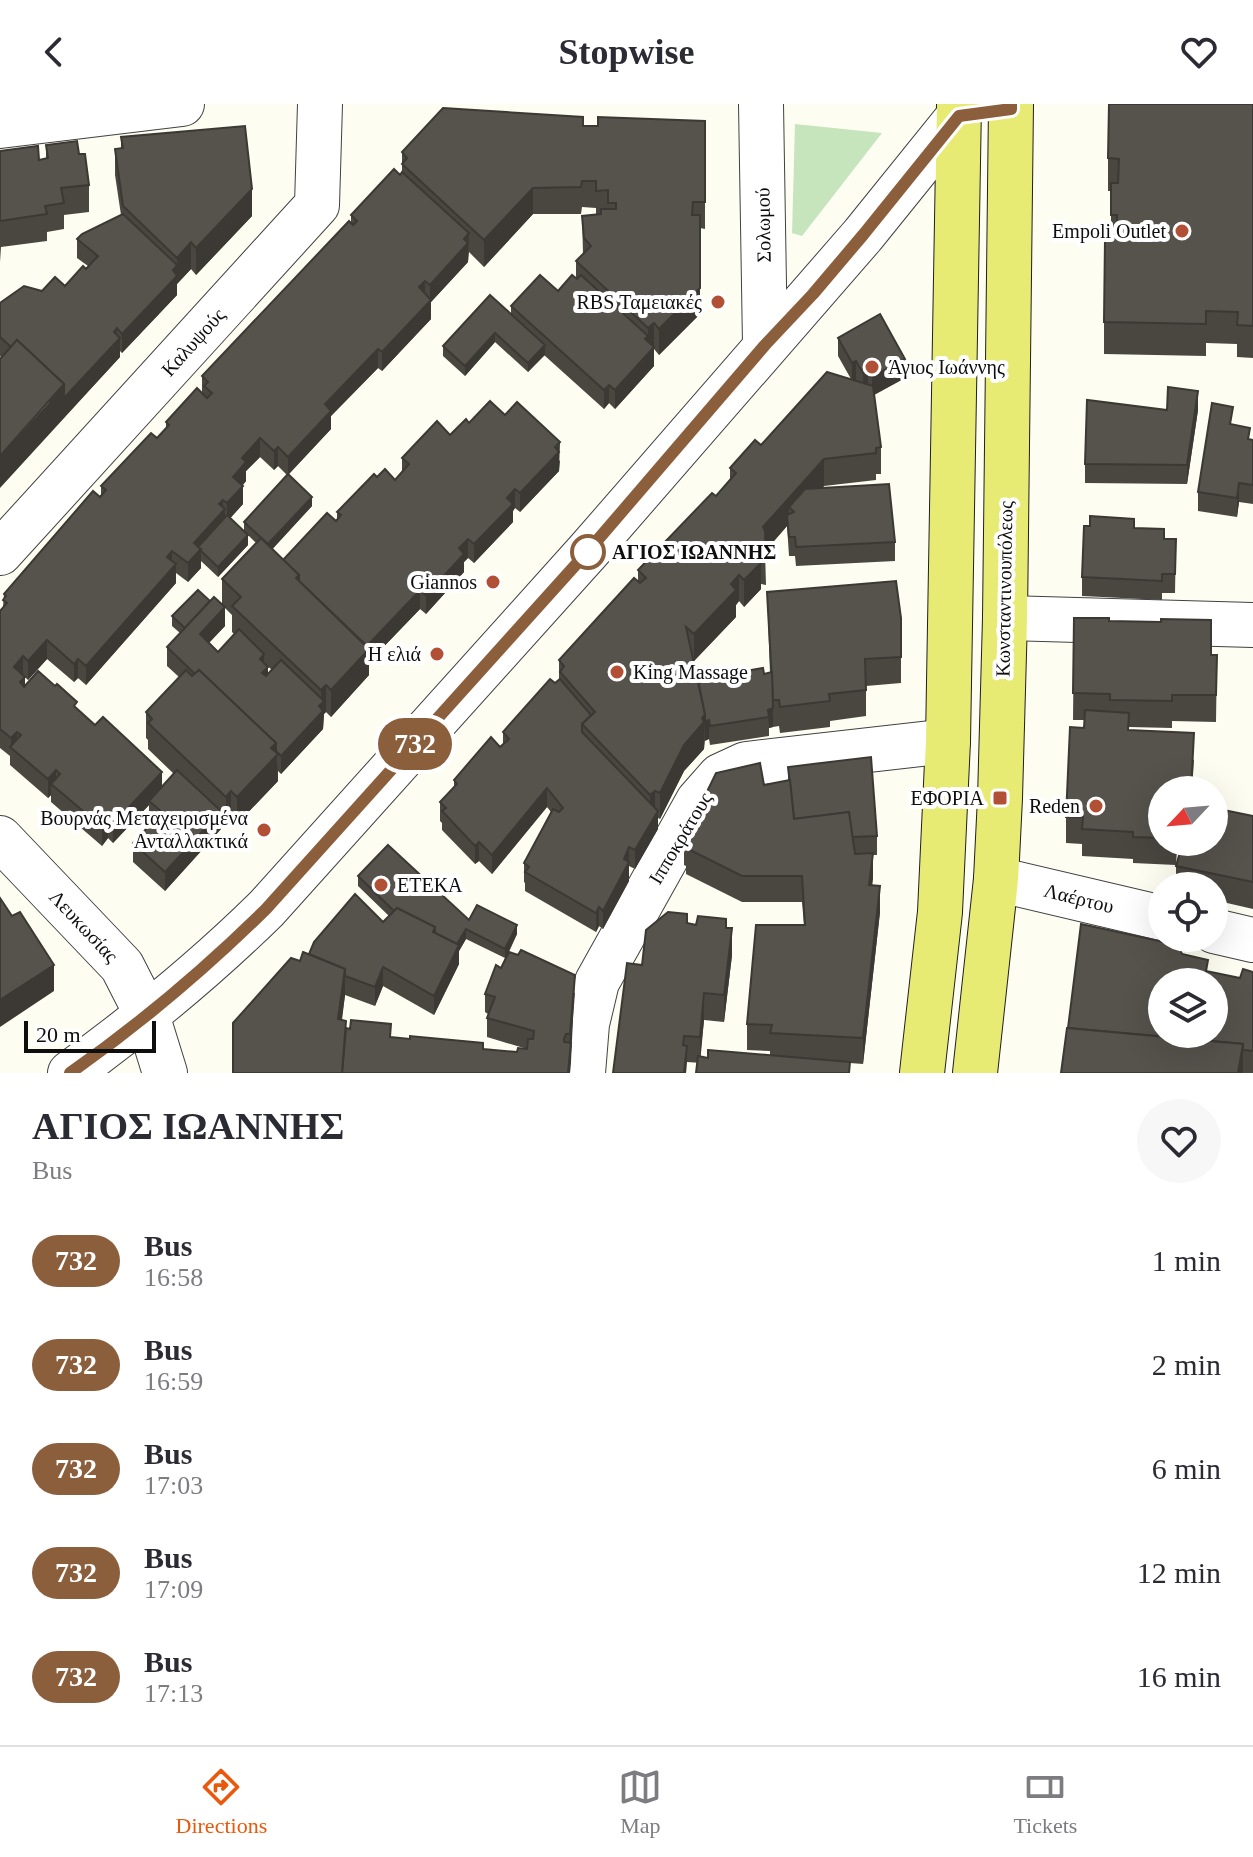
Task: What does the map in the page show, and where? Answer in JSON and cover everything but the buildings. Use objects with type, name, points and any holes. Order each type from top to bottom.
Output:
[{"type":"main road","name":"Κωνσταντινουπόλεως","points":[[975,1073],[996,879],[1005,618],[1011,107]]},
{"type":"main road","points":[[922,1073],[940,912],[948,741],[946,108]]},
{"type":"street","points":[[0,126],[182,104]]},
{"type":"street","name":"Καλυψούς","points":[[0,553],[317,205],[320,104]]},
{"type":"street","name":"Σολωμού","points":[[761,104],[765,345]]},
{"type":"street","points":[[70,1073],[147,1015],[223,951],[308,864],[589,550],[863,235],[946,108],[1011,107]]},
{"type":"street","points":[[1005,618],[1253,625]]},
{"type":"street","name":"Ιπποκράτους","points":[[583,1073],[587,1024],[597,982],[698,801],[720,776],[746,764],[948,741]]},
{"type":"street","name":"Λευκωσίας","points":[[0,838],[122,966],[147,1015],[165,1073]]},
{"type":"street","name":"Λαέρτου","points":[[996,879],[1148,915]]},
{"type":"street","points":[[1228,934],[1253,940]]},
{"type":"green space","points":[[795,124],[882,133],[802,236],[792,233]]},
{"type":"bus line","name":"732","points":[[70,1073],[147,1015],[223,951],[266,909],[589,550],[765,345],[813,294],[959,116],[1011,109],[1011,104]]},
{"type":"place","name":"Empoli Outlet","points":[[1182,231]]},
{"type":"place","name":"RBS Ταμειακές","points":[[718,302]]},
{"type":"place","name":"Άγιος Ιωάννης","points":[[872,367]]},
{"type":"place","name":"ΑΓΙΟΣ ΙΩΑΝΝΗΣ","points":[[588,552]]},
{"type":"place","name":"Giannos","points":[[493,582]]},
{"type":"place","name":"Η ελιά","points":[[437,654]]},
{"type":"place","name":"King Massage","points":[[617,672]]},
{"type":"place","name":"ΕΦΟΡΙΑ","points":[[1000,798]]},
{"type":"place","name":"Reden","points":[[1096,806]]},
{"type":"place","name":"Βουρνάς Μεταχειρισμένα Ανταλλακτικά","points":[[264,830]]},
{"type":"place","name":"ΕΤΕΚΑ","points":[[381,885]]}]
